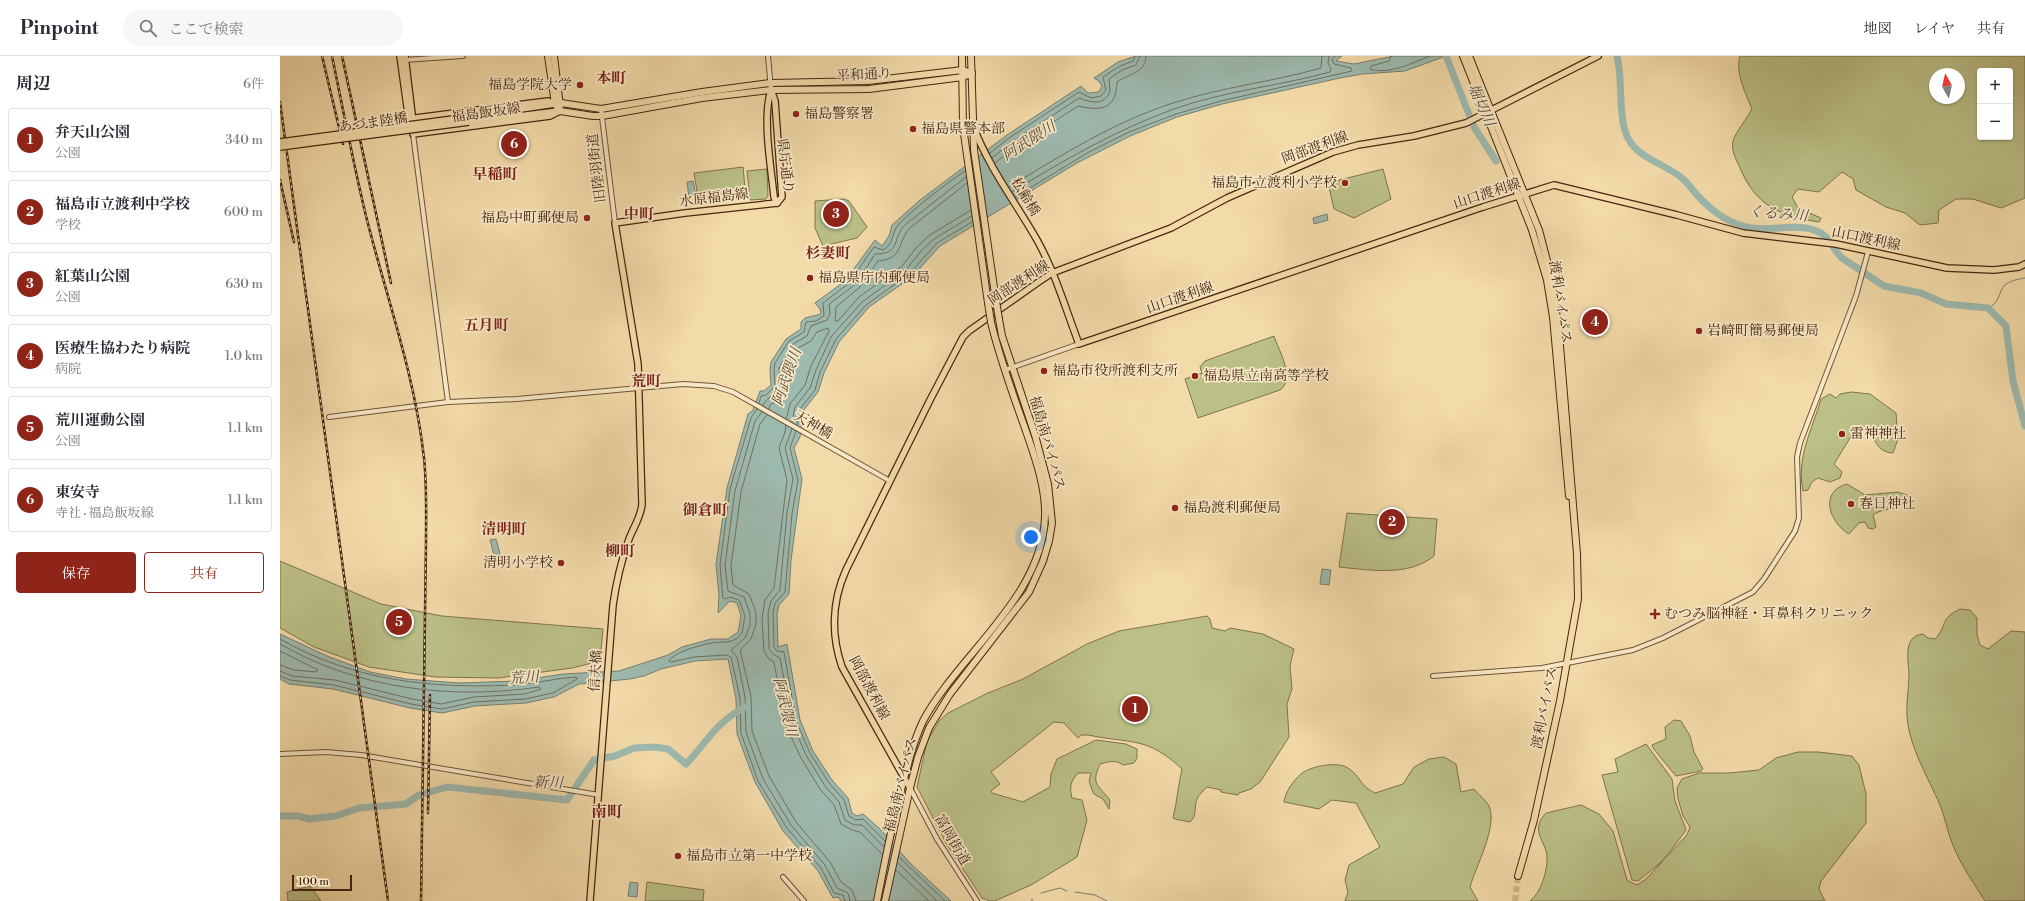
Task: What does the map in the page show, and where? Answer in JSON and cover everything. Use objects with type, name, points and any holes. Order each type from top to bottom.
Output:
[{"type":"highway","points":[[548,56],[560,111]]},
{"type":"highway","points":[[554,56],[558,104]]},
{"type":"highway","name":"福島南バイパス","points":[[877,901],[896,809],[915,740],[923,721],[950,681],[1020,592],[1032,566],[1042,538],[1045,516],[1041,481],[991,322],[984,284],[963,127],[962,56]]},
{"type":"highway","name":"福島南バイパス","points":[[885,901],[910,788],[923,741],[934,717],[950,694],[1022,602],[1035,580],[1046,553],[1052,523],[1048,484],[1035,435],[1012,368],[999,320],[974,150],[971,56]]},
{"type":"highway","name":"渡利バイパス","points":[[1464,56],[1470,66],[1521,195],[1542,242],[1553,286],[1564,387],[1576,541],[1578,599],[1560,701],[1534,820],[1518,876]]},
{"type":"highway","name":"渡利バイパス","points":[[1469,56],[1470,66]]},
{"type":"highway","name":"平和通り","points":[[560,111],[592,116],[601,112],[702,92],[770,83],[868,81],[963,70],[972,73]]},
{"type":"highway","name":"平和通り","points":[[558,104],[601,112],[771,90],[869,89],[963,77],[972,73]]},
{"type":"main road","name":"岡部渡利線","points":[[910,788],[842,667],[836,646],[834,623],[837,599],[844,574],[946,368],[966,334],[1052,273],[1171,228],[1234,194],[1333,152],[1358,145],[1414,136],[1466,123],[1598,56]]},
{"type":"main road","points":[[403,58],[413,134]]},
{"type":"main road","name":"県庁通り","points":[[771,90],[775,101],[782,197],[777,203],[774,197],[768,127],[767,102],[771,90]]},
{"type":"main road","name":"福島飯坂線","points":[[411,119],[548,101],[558,104]]},
{"type":"main road","points":[[469,119],[558,104]]},
{"type":"main road","points":[[469,119],[560,111]]},
{"type":"main road","name":"福島飯坂線","points":[[413,134],[550,116],[560,111]]},
{"type":"main road","name":"あづま陸橋","points":[[280,142],[469,119]]},
{"type":"main road","name":"あづま陸橋","points":[[280,147],[469,119]]},
{"type":"main road","name":"松齢橋","points":[[973,125],[981,145],[1037,240],[1052,273]]},
{"type":"main road","name":"山口渡利線","points":[[1079,344],[1550,186],[1558,186],[1743,233],[1836,244],[1947,268],[1994,270],[2019,267],[2025,264]]},
{"type":"main road","name":"水原福島線","points":[[615,224],[653,217],[777,203]]},
{"type":"main road","name":"信夫橋","points":[[590,901],[612,613],[615,593],[626,548],[641,511],[638,364],[628,311],[615,224]]},
{"type":"main road","points":[[1052,273],[1079,344]]},
{"type":"street","points":[[403,58],[463,56]]},
{"type":"street","name":"県庁通り","points":[[768,56],[771,90]]},
{"type":"street","name":"旧陸羽街道","points":[[601,112],[615,224]]},
{"type":"street","points":[[413,134],[448,402]]},
{"type":"street","points":[[1433,676],[1511,671],[1566,664],[1646,646],[1758,588],[1795,531],[1799,518],[1797,457],[1800,443],[1839,344],[1868,252]]},
{"type":"street","points":[[1005,370],[1079,344]]},
{"type":"street","name":"天神橋","points":[[329,417],[448,402],[517,399],[683,384],[708,385],[726,389],[749,401],[890,481]]},
{"type":"street","points":[[280,754],[326,752],[361,755],[599,795]]},
{"type":"street","name":"富岡街道","points":[[910,788],[937,839],[977,901]]},
{"type":"street","points":[[784,877],[804,901]]},
{"type":"green space","points":[[1740,56],[2025,56],[2025,198],[2001,208],[1973,199],[1956,199],[1939,210],[1938,223],[1920,225],[1905,213],[1886,207],[1856,190],[1853,179],[1842,172],[1819,192],[1798,189],[1792,197],[1798,208],[1821,218],[1819,222],[1805,220],[1781,212],[1771,207],[1754,192],[1746,181],[1733,152],[1734,138],[1752,109],[1744,90],[1739,69]]},
{"type":"green space","points":[[743,167],[746,199],[699,204],[694,173]]},
{"type":"green space","points":[[767,169],[768,196],[766,199],[750,200],[747,171]]},
{"type":"green space","points":[[1383,169],[1391,199],[1354,218],[1334,209],[1328,183]]},
{"type":"green space","points":[[844,199],[849,201],[867,227],[857,238],[823,246],[815,228],[815,201]]},
{"type":"green space","points":[[1274,336],[1285,364],[1287,379],[1285,385],[1280,390],[1198,418],[1185,379],[1202,373],[1200,367],[1205,361]]},
{"type":"green space","points":[[1851,392],[1870,394],[1896,413],[1898,439],[1893,453],[1887,452],[1880,448],[1867,428],[1859,429],[1852,435],[1834,464],[1842,472],[1840,478],[1830,482],[1818,478],[1812,482],[1808,490],[1803,491],[1801,479],[1803,456],[1821,399],[1830,394],[1836,398],[1840,394]]},
{"type":"green space","points":[[1847,484],[1865,495],[1898,492],[1907,495],[1907,501],[1896,508],[1882,511],[1873,515],[1876,527],[1873,529],[1868,528],[1865,522],[1859,523],[1849,534],[1837,523],[1830,508],[1832,494],[1838,488]]},
{"type":"green space","points":[[1347,513],[1437,519],[1434,556],[1424,563],[1401,570],[1376,570],[1339,567]]},
{"type":"green space","points":[[280,561],[381,604],[442,616],[603,629],[600,661],[572,668],[499,678],[435,677],[369,667],[314,647],[280,628]]},
{"type":"green space","points":[[1960,609],[1970,610],[1977,618],[1977,635],[1980,645],[1988,649],[2011,631],[2025,632],[2025,901],[1985,901],[1955,851],[1942,810],[1915,750],[1908,728],[1908,649],[1910,643],[1912,639],[1923,634],[1928,638],[1935,639],[1946,619]]},
{"type":"green space","points":[[1207,616],[1210,619],[1212,628],[1225,631],[1230,628],[1263,634],[1294,649],[1290,666],[1292,689],[1287,704],[1289,737],[1260,782],[1251,789],[1239,793],[1238,795],[1221,792],[1221,790],[1207,787],[1198,797],[1195,813],[1190,822],[1175,819],[1173,818],[1182,769],[1170,758],[1159,751],[1138,743],[1088,735],[1081,735],[1078,738],[1064,723],[1054,722],[991,772],[1000,784],[991,791],[992,793],[1023,802],[1050,787],[1051,774],[1057,759],[1096,740],[1126,744],[1137,749],[1137,758],[1134,763],[1123,765],[1115,762],[1100,764],[1097,771],[1096,780],[1099,787],[1110,800],[1109,809],[1103,799],[1094,794],[1092,790],[1089,781],[1091,773],[1078,773],[1074,779],[1071,784],[1072,798],[1082,800],[1087,820],[1077,857],[1031,885],[995,901],[982,898],[947,845],[917,787],[927,741],[940,720],[948,713],[988,693],[1023,679],[1087,644],[1119,631]]},
{"type":"green space","points":[[1674,720],[1681,721],[1690,736],[1694,752],[1703,769],[1701,771],[1676,776],[1653,748],[1652,745],[1666,739],[1665,727]]},
{"type":"green space","points":[[1646,744],[1672,779],[1675,801],[1686,830],[1659,864],[1638,881],[1632,880],[1602,775],[1618,772],[1615,759]]},
{"type":"green space","points":[[1798,752],[1818,752],[1852,756],[1859,765],[1866,794],[1866,823],[1821,881],[1819,889],[1825,901],[1530,901],[1537,893],[1543,881],[1546,868],[1547,856],[1540,836],[1539,825],[1541,819],[1546,813],[1581,805],[1599,814],[1613,831],[1627,880],[1637,885],[1646,879],[1687,835],[1690,827],[1683,816],[1678,799],[1677,788],[1682,779],[1699,773],[1729,773],[1759,770],[1776,758]]},
{"type":"green space","points":[[1444,757],[1456,764],[1461,792],[1474,789],[1488,804],[1491,814],[1489,835],[1470,887],[1478,901],[1345,901],[1348,892],[1345,880],[1349,865],[1380,847],[1356,803],[1332,800],[1319,809],[1284,802],[1286,794],[1292,783],[1305,771],[1324,765],[1338,765],[1351,770],[1368,789],[1375,793],[1403,784],[1414,767],[1429,759]]},
{"type":"green space","points":[[647,882],[704,890],[703,901],[645,901]]},
{"type":"green space","points":[[310,886],[321,901],[288,901],[287,892]]},
{"type":"water","name":"阿武隈川","points":[[1136,56],[1342,56],[1336,61],[1354,64],[1394,56],[1446,56],[1405,71],[1362,74],[1222,104],[1177,117],[1130,136],[1077,163],[940,246],[912,277],[869,307],[839,342],[824,373],[818,392],[803,411],[800,437],[794,448],[802,479],[791,560],[789,594],[779,605],[777,614],[778,647],[787,644],[800,720],[813,751],[832,780],[848,798],[852,813],[857,816],[863,814],[881,830],[910,863],[951,901],[841,901],[838,897],[833,898],[818,871],[783,831],[755,782],[737,734],[736,699],[728,659],[695,661],[661,669],[644,676],[630,679],[579,684],[554,697],[526,703],[475,706],[442,713],[410,708],[333,689],[289,684],[280,679],[280,634],[327,656],[370,672],[406,679],[459,683],[517,681],[563,674],[619,671],[668,655],[682,647],[711,639],[728,639],[738,632],[741,616],[737,603],[730,601],[718,613],[719,595],[716,564],[727,488],[748,414],[753,410],[760,391],[764,391],[771,385],[771,362],[786,339],[801,329],[801,322],[805,318],[821,314],[820,309],[815,303],[845,281],[875,240],[882,246],[889,236],[892,225],[920,200],[1007,135],[1081,86],[1088,93],[1099,92],[1102,86],[1099,81],[1094,78],[1118,62]]},
{"type":"water","points":[[693,181],[696,196],[689,197],[687,182]]},
{"type":"water","points":[[1327,214],[1328,220],[1314,224],[1313,218]]},
{"type":"water","points":[[496,539],[500,554],[494,555],[490,540]]},
{"type":"water","points":[[1322,569],[1331,570],[1329,585],[1320,584]]},
{"type":"water","points":[[630,882],[638,883],[637,897],[628,896]]},
{"type":"waterway","name":"堀切川","points":[[1446,56],[1474,127],[1496,161]]},
{"type":"waterway","name":"くるみ川","points":[[1617,56],[1620,75],[1623,122],[1629,140],[1642,154],[1682,178],[1696,194],[1718,214],[1738,225],[1755,229],[1798,227],[1818,231],[1826,237],[1842,258],[1884,286],[1921,293],[1946,304],[1988,308],[2006,326],[2013,381],[2025,426]]},
{"type":"waterway","points":[[1988,308],[1994,304],[2006,284],[2014,280],[2025,278]]},
{"type":"waterway","name":"新川","points":[[280,816],[298,816],[309,819],[336,816],[359,808],[406,804],[419,795],[447,787],[567,800],[594,760],[615,756],[634,748],[655,747],[668,749],[686,764],[726,719],[745,707]]},
{"type":"waterway","points":[[1041,893],[1060,888],[1067,891]]},
{"type":"waterway","points":[[1075,892],[1095,895],[1107,901]]},
{"type":"tunnel","points":[[1515,901],[1518,876]]},
{"type":"railway","points":[[322,56],[343,144]]},
{"type":"railway","points":[[332,56],[352,156],[366,216],[414,396],[424,458],[426,490],[426,542],[421,901]]},
{"type":"railway","points":[[342,56],[391,283]]},
{"type":"railway","points":[[280,102],[388,901]]},
{"type":"railway","points":[[280,180],[294,242]]},
{"type":"railway","points":[[428,813],[430,695]]},
{"type":"place","name":"福島学院大学","points":[[580,85]]},
{"type":"place","name":"福島警察署","points":[[796,114]]},
{"type":"place","name":"福島県警本部","points":[[913,129]]},
{"type":"place","name":"東安寺","points":[[514,144]]},
{"type":"place","name":"福島市立渡利小学校","points":[[1345,183]]},
{"type":"place","name":"紅葉山公園","points":[[836,214]]},
{"type":"place","name":"福島中町郵便局","points":[[587,218]]},
{"type":"place","name":"福島県庁内郵便局","points":[[810,278]]},
{"type":"place","name":"医療生協わたり病院","points":[[1595,322]]},
{"type":"place","name":"岩崎町簡易郵便局","points":[[1699,331]]},
{"type":"place","name":"福島市役所渡利支所","points":[[1044,371]]},
{"type":"place","name":"福島県立南高等学校","points":[[1195,376]]},
{"type":"place","name":"雷神神社","points":[[1842,434]]},
{"type":"place","name":"春日神社","points":[[1851,504]]},
{"type":"place","name":"福島渡利郵便局","points":[[1175,508]]},
{"type":"place","name":"福島市立渡利中学校","points":[[1392,522]]},
{"type":"place","name":"清明小学校","points":[[561,563]]},
{"type":"place","name":"むつみ脳神経・耳鼻科クリニック","points":[[1655,614]]},
{"type":"place","name":"荒川運動公園","points":[[399,622]]},
{"type":"place","name":"弁天山公園","points":[[1135,709]]},
{"type":"place","name":"福島市立第一中学校","points":[[678,856]]},
{"type":"district","name":"本町","points":[[611,78]]},
{"type":"district","name":"早稲町","points":[[495,174]]},
{"type":"district","name":"中町","points":[[639,214]]},
{"type":"district","name":"杉妻町","points":[[828,253]]},
{"type":"district","name":"五月町","points":[[486,325]]},
{"type":"district","name":"荒町","points":[[646,381]]},
{"type":"district","name":"御倉町","points":[[705,510]]},
{"type":"district","name":"清明町","points":[[504,529]]},
{"type":"district","name":"柳町","points":[[620,551]]},
{"type":"district","name":"南町","points":[[607,812]]},
{"type":"water label","name":"荒川","points":[[524,678]]}]
